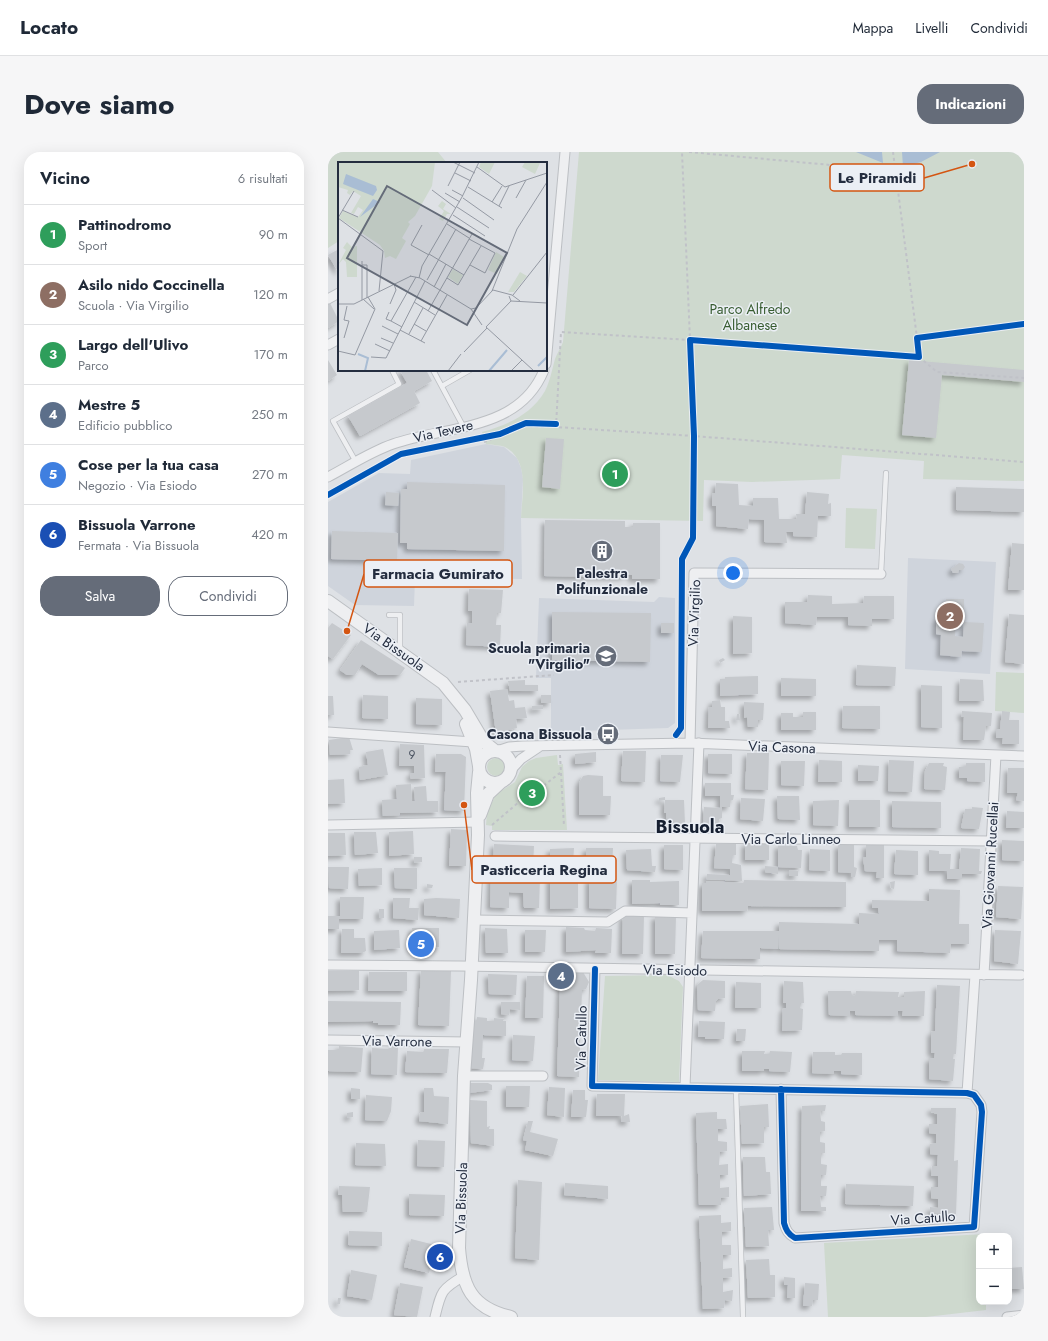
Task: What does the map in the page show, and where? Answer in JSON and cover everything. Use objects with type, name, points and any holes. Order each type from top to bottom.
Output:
[{"type":"street","points":[[547,347],[565,152]]},
{"type":"street","points":[[328,299],[338,294]]},
{"type":"street","points":[[328,345],[338,340]]},
{"type":"street","name":"Via Tevere","points":[[328,477],[398,442],[486,421],[514,409],[525,400],[534,389],[543,371]]},
{"type":"street","name":"Via Virgilio","points":[[695,743],[694,573],[881,574]]},
{"type":"street","name":"Via Bissuola","points":[[329,603],[436,676],[452,693],[478,741],[478,822],[464,1076],[459,1248],[464,1276],[471,1294],[483,1307],[511,1317]]},
{"type":"street","points":[[328,732],[478,741]]},
{"type":"street","name":"Via Bissuola","points":[[478,741],[495,750]]},
{"type":"street","points":[[685,1087],[695,838],[695,743]]},
{"type":"street","name":"Via Casona","points":[[495,750],[515,746],[540,747],[579,744],[695,743],[1024,756]]},
{"type":"street","name":"Via Casona","points":[[506,776],[521,759],[540,747]]},
{"type":"street","points":[[495,750],[507,756],[510,764],[506,776],[496,783],[489,782],[483,778],[479,769],[482,757],[487,752],[495,750]]},
{"type":"street","name":"Via Giovanni Rucellai","points":[[967,1093],[991,840],[996,755]]},
{"type":"street","name":"Via Bissuola","points":[[478,822],[488,794],[506,776]]},
{"type":"street","points":[[328,825],[478,822]]},
{"type":"street","name":"Via Carlo Linneo","points":[[495,836],[991,840]]},
{"type":"street","points":[[473,920],[608,922],[625,912],[692,914]]},
{"type":"street","name":"Via Esiodo","points":[[328,965],[1021,975]]},
{"type":"street","name":"Via Catullo","points":[[595,969],[592,1086],[685,1087],[736,1088],[967,1093],[974,1095],[978,1099],[982,1112],[974,1227],[795,1238],[786,1230],[784,1223],[781,1089]]},
{"type":"street","name":"Via Varrone","points":[[328,1040],[466,1042]]},
{"type":"street","points":[[464,1076],[543,1076]]},
{"type":"street","points":[[435,1317],[440,1293],[451,1283],[464,1276]]},
{"type":"street","points":[[1006,1317],[1024,1315]]},
{"type":"lane","points":[[356,462],[333,421],[399,384],[392,371]]},
{"type":"lane","points":[[434,371],[463,426]]},
{"type":"lane","points":[[442,386],[468,371]]},
{"type":"lane","points":[[881,574],[886,473]]},
{"type":"lane","points":[[389,615],[400,615],[400,652]]},
{"type":"lane","points":[[736,1088],[743,1317]]},
{"type":"path","points":[[682,152],[690,348]]},
{"type":"path","points":[[689,152],[896,171]]},
{"type":"path","points":[[893,152],[918,348],[937,372],[1024,378]]},
{"type":"path","points":[[556,426],[560,332],[698,341]]},
{"type":"path","points":[[911,357],[925,337]]},
{"type":"path","points":[[476,439],[500,434],[526,423],[1024,462]]},
{"type":"path","points":[[484,442],[527,426],[556,426]]},
{"type":"path","points":[[694,428],[694,443]]},
{"type":"path","points":[[452,693],[458,682],[554,675]]},
{"type":"path","points":[[560,752],[564,837]]},
{"type":"path","points":[[491,826],[519,802],[520,791],[537,791],[561,772]]},
{"type":"shaded area","points":[[486,444],[504,447],[517,458],[521,468],[523,479],[521,518],[522,579],[415,578],[414,606],[355,605],[328,586],[328,502],[379,473],[410,474],[411,460]]},
{"type":"shaded area","points":[[908,558],[996,562],[990,674],[905,669]]},
{"type":"shaded area","name":"Scuola primaria \"Virgilio\"","points":[[659,597],[675,598],[675,723],[668,728],[551,732],[551,678],[536,678],[539,598],[654,602]]},
{"type":"green space","points":[[328,152],[438,152],[446,162],[338,162],[338,242],[328,248]]},
{"type":"green space","name":"Parco Alfredo Albanese","points":[[579,152],[1024,152],[1024,481],[923,479],[924,461],[842,455],[840,479],[752,482],[704,480],[703,521],[521,518],[523,479],[518,460],[513,453],[505,447],[486,444],[482,432],[518,418],[533,407],[547,387],[555,359],[563,342]]},
{"type":"green space","points":[[846,508],[877,509],[875,549],[845,548]]},
{"type":"green space","points":[[996,672],[1024,673],[1024,713],[995,711]]},
{"type":"green space","points":[[557,755],[558,765],[563,764],[567,830],[492,830],[492,826],[486,825],[487,813],[496,794],[515,782],[522,767],[529,761],[536,758]]},
{"type":"green space","points":[[496,758],[502,761],[505,767],[502,773],[496,776],[490,773],[487,767],[490,761]]},
{"type":"green space","points":[[667,975],[679,981],[683,987],[679,1082],[598,1080],[605,976]]},
{"type":"green space","points":[[976,1235],[976,1305],[986,1305],[986,1310],[926,1317],[828,1317],[824,1243]]},
{"type":"water","points":[[856,152],[882,152],[883,163]]},
{"type":"water","points":[[902,152],[940,152],[921,162],[903,167]]},
{"type":"building","points":[[338,250],[338,271],[328,255]]},
{"type":"building","points":[[330,303],[338,322],[328,328],[328,304]]},
{"type":"building","points":[[328,360],[337,375],[328,381]]},
{"type":"building","points":[[909,360],[1024,370],[1024,382],[942,375],[936,438],[902,435]]},
{"type":"building","points":[[401,371],[427,371],[432,381],[414,391],[420,403],[360,436],[348,416],[407,383]]},
{"type":"building","points":[[546,438],[564,439],[560,489],[542,487]]},
{"type":"building","points":[[407,482],[505,485],[504,551],[407,549],[407,543],[400,543],[401,489],[407,489]]},
{"type":"building","points":[[716,483],[738,484],[739,505],[753,506],[753,498],[778,498],[779,519],[797,519],[796,514],[805,514],[807,492],[829,494],[828,504],[831,503],[831,516],[818,516],[817,537],[793,536],[793,532],[786,532],[787,543],[764,542],[764,520],[749,519],[748,529],[716,526],[716,506],[712,506],[712,494],[715,493]]},
{"type":"building","points":[[956,487],[1024,489],[1024,512],[956,510]]},
{"type":"building","points":[[386,492],[399,493],[398,506],[385,505]]},
{"type":"building","name":"Palestra Polifunzionale","points":[[545,520],[625,521],[625,527],[633,527],[633,523],[660,523],[660,579],[632,579],[632,575],[624,575],[624,577],[544,576]]},
{"type":"building","points":[[332,531],[398,533],[397,561],[331,559]]},
{"type":"building","points":[[1012,543],[1024,544],[1024,590],[1008,590]]},
{"type":"building","points":[[959,563],[963,564],[965,567],[963,570],[959,570],[958,573],[953,573],[951,569]]},
{"type":"building","points":[[469,589],[503,590],[501,613],[497,613],[496,625],[501,625],[500,647],[466,645],[467,623],[472,623],[472,611],[468,611]]},
{"type":"building","points":[[808,595],[832,596],[832,604],[863,603],[864,596],[894,596],[894,619],[872,619],[872,626],[848,625],[848,617],[817,617],[816,625],[785,623],[785,602],[807,602]]},
{"type":"building","points":[[946,599],[964,599],[964,615],[956,615],[955,636],[963,637],[964,622],[984,623],[982,652],[962,651],[961,657],[940,655],[941,635],[936,634],[936,618],[943,619],[943,613],[946,613]]},
{"type":"building","points":[[552,612],[651,613],[650,662],[552,660]]},
{"type":"building","points":[[1009,614],[1024,615],[1024,664],[1005,662]]},
{"type":"building","points":[[733,616],[752,617],[752,653],[733,654]]},
{"type":"building","points":[[332,623],[351,635],[333,659],[328,656],[328,628]]},
{"type":"building","points":[[661,623],[674,623],[674,633],[661,633]]},
{"type":"building","points":[[361,640],[405,668],[400,675],[379,675],[362,664],[355,675],[347,675],[340,670]]},
{"type":"building","points":[[723,658],[725,660],[720,663],[719,660]]},
{"type":"building","points":[[857,665],[896,667],[895,686],[856,685]]},
{"type":"building","points":[[758,676],[758,694],[720,696],[720,679],[725,679],[725,677]]},
{"type":"building","points":[[781,678],[816,679],[816,696],[781,696]]},
{"type":"building","points":[[960,679],[983,680],[984,701],[959,701]]},
{"type":"building","points":[[525,680],[525,685],[538,685],[538,691],[510,691],[508,681]]},
{"type":"building","points":[[921,685],[942,686],[942,728],[921,727]]},
{"type":"building","points":[[507,689],[509,701],[514,700],[515,708],[525,707],[527,718],[516,719],[517,728],[496,733],[490,691]]},
{"type":"building","points":[[363,695],[388,696],[388,719],[362,718]]},
{"type":"building","points":[[541,695],[551,695],[551,703],[541,703]]},
{"type":"building","points":[[328,696],[333,696],[334,715],[328,715]]},
{"type":"building","points":[[416,698],[442,699],[442,725],[416,724]]},
{"type":"building","points":[[720,700],[721,707],[725,707],[725,721],[729,721],[730,728],[708,728],[709,707],[712,707],[712,701]]},
{"type":"building","points":[[744,702],[764,703],[763,720],[758,720],[758,727],[748,727],[747,717],[744,718]]},
{"type":"building","points":[[543,705],[543,709],[532,710],[532,706]]},
{"type":"building","points":[[843,706],[880,706],[880,729],[842,728]]},
{"type":"building","points":[[962,711],[992,713],[991,726],[986,726],[984,740],[963,740],[964,717],[961,717]]},
{"type":"building","points":[[1002,711],[1010,712],[1009,720],[1019,720],[1019,744],[1002,744],[1003,738],[996,738],[996,729],[1000,729]]},
{"type":"building","points":[[803,712],[816,712],[816,730],[781,730],[781,713],[793,713],[793,717],[803,717]]},
{"type":"building","points":[[737,714],[739,714],[740,720],[736,720]]},
{"type":"building","points":[[349,737],[353,750],[350,750],[350,754],[330,755],[329,740]]},
{"type":"building","points":[[400,744],[424,745],[425,778],[411,779],[410,773],[414,773],[414,766],[399,766]]},
{"type":"building","points":[[383,749],[388,775],[360,780],[359,767],[368,765],[366,752]]},
{"type":"building","points":[[623,751],[646,751],[645,782],[621,781]]},
{"type":"building","points":[[596,752],[596,762],[575,764],[575,754]]},
{"type":"building","points":[[747,753],[769,753],[768,790],[745,789]]},
{"type":"building","points":[[436,754],[461,754],[466,757],[464,811],[444,810],[446,772],[435,772]]},
{"type":"building","points":[[708,754],[732,754],[732,774],[708,773]]},
{"type":"building","points":[[661,755],[683,755],[680,782],[660,781]]},
{"type":"building","points":[[819,760],[842,761],[842,782],[818,782]]},
{"type":"building","points":[[889,760],[914,761],[912,792],[888,791]]},
{"type":"building","points":[[781,761],[805,761],[804,786],[781,785]]},
{"type":"building","points":[[929,763],[944,763],[943,766],[947,767],[945,790],[924,789],[925,771]]},
{"type":"building","points":[[966,763],[985,763],[985,782],[967,781],[967,778],[959,778],[959,767],[966,766]]},
{"type":"building","points":[[858,765],[879,766],[878,781],[858,781]]},
{"type":"building","points":[[1008,768],[1024,768],[1024,801],[1016,800],[1018,793],[1007,793]]},
{"type":"building","points":[[583,776],[603,776],[603,796],[611,796],[610,815],[579,815],[579,783]]},
{"type":"building","points":[[344,779],[345,803],[328,804],[328,780]]},
{"type":"building","points":[[705,783],[731,783],[731,795],[734,795],[733,800],[730,801],[730,807],[722,807],[722,818],[719,819],[720,825],[703,825],[704,807],[720,808],[720,796],[705,796]]},
{"type":"building","points":[[411,784],[412,801],[415,801],[414,787],[426,786],[427,801],[438,801],[438,812],[400,813],[400,815],[383,816],[382,800],[397,799],[396,785]]},
{"type":"building","points":[[777,796],[799,796],[800,820],[778,819]]},
{"type":"building","points":[[665,797],[665,800],[659,801],[659,798]]},
{"type":"building","points":[[741,798],[765,799],[763,821],[740,819]]},
{"type":"building","points":[[665,800],[684,800],[685,824],[667,824],[666,813],[664,813]]},
{"type":"building","points":[[839,800],[838,826],[813,825],[813,801]]},
{"type":"building","points":[[849,800],[880,800],[880,827],[849,827]]},
{"type":"building","points":[[892,801],[941,802],[941,828],[892,827]]},
{"type":"building","points":[[972,807],[983,808],[979,829],[961,828],[965,809],[972,809]]},
{"type":"building","points":[[1007,811],[1024,812],[1024,828],[1006,828]]},
{"type":"building","points":[[451,829],[467,830],[466,866],[449,866]]},
{"type":"building","points":[[413,831],[414,854],[389,856],[389,832]]},
{"type":"building","points":[[354,832],[376,832],[378,853],[355,855]]},
{"type":"building","points":[[328,833],[345,833],[346,855],[328,856]]},
{"type":"building","points":[[1002,840],[1024,841],[1024,861],[1002,860]]},
{"type":"building","points":[[745,843],[769,843],[769,860],[745,860]]},
{"type":"building","points":[[494,844],[534,846],[533,866],[493,864]]},
{"type":"building","points":[[716,844],[736,844],[736,855],[733,855],[732,863],[741,865],[742,881],[706,879],[707,874],[730,875],[730,869],[714,868]]},
{"type":"building","points":[[854,844],[854,867],[857,868],[855,877],[851,877],[851,873],[838,872],[838,845]]},
{"type":"building","points":[[664,845],[683,845],[683,870],[664,869]]},
{"type":"building","points":[[778,845],[797,846],[798,850],[802,850],[801,868],[778,867]]},
{"type":"building","points":[[866,845],[884,845],[884,878],[876,878],[877,872],[865,871],[863,858],[866,857]]},
{"type":"building","points":[[574,848],[573,863],[550,864],[550,849]]},
{"type":"building","points":[[586,848],[613,848],[612,866],[586,866]]},
{"type":"building","points":[[961,848],[980,849],[979,871],[982,871],[981,874],[962,874],[962,879],[947,879],[947,871],[929,871],[929,850],[939,851],[939,854],[951,854],[950,869],[959,869]]},
{"type":"building","points":[[651,849],[652,866],[656,866],[655,872],[627,870],[626,850]]},
{"type":"building","points":[[810,849],[830,850],[830,871],[809,870]]},
{"type":"building","points":[[896,850],[918,851],[918,875],[894,874]]},
{"type":"building","points":[[414,857],[422,857],[422,862],[414,863]]},
{"type":"building","points":[[765,866],[778,867],[778,874],[765,872]]},
{"type":"building","points":[[328,867],[349,867],[348,889],[329,888]]},
{"type":"building","points":[[382,868],[382,885],[359,886],[358,869]]},
{"type":"building","points":[[394,868],[417,868],[417,889],[395,888]]},
{"type":"building","points":[[789,870],[798,871],[798,876],[789,876]]},
{"type":"building","points":[[491,877],[540,878],[539,908],[524,908],[523,893],[509,892],[509,908],[490,907]]},
{"type":"building","points":[[578,877],[578,908],[550,909],[550,878]]},
{"type":"building","points":[[589,879],[617,879],[616,909],[589,908]]},
{"type":"building","points":[[632,880],[650,880],[650,882],[679,881],[679,905],[660,905],[660,903],[632,904]]},
{"type":"building","points":[[744,880],[846,882],[846,907],[748,906],[747,911],[702,911],[702,883],[706,883],[706,881],[744,883]]},
{"type":"building","points":[[895,881],[894,889],[891,888],[890,882]]},
{"type":"building","points":[[427,884],[433,885],[432,888],[427,888]]},
{"type":"building","points":[[998,886],[1023,887],[1021,919],[996,917]]},
{"type":"building","points":[[929,889],[960,890],[959,924],[969,924],[969,944],[951,944],[950,953],[897,951],[897,940],[879,940],[879,951],[779,949],[779,935],[778,949],[760,948],[760,959],[701,958],[703,931],[779,931],[779,922],[859,924],[859,913],[879,914],[878,908],[872,908],[872,900],[929,901]]},
{"type":"building","points":[[340,897],[364,897],[363,919],[339,919],[339,929],[328,929],[328,916],[340,916]]},
{"type":"building","points":[[393,898],[410,898],[409,908],[419,908],[418,920],[393,918]]},
{"type":"building","points":[[424,899],[460,899],[459,918],[424,915]]},
{"type":"building","points":[[379,909],[384,909],[384,918],[379,918]]},
{"type":"building","points":[[623,915],[644,916],[643,954],[622,954]]},
{"type":"building","points":[[655,916],[676,916],[675,954],[655,954]]},
{"type":"building","points":[[566,927],[584,928],[585,930],[595,931],[596,928],[612,929],[611,953],[595,953],[596,950],[566,952]]},
{"type":"building","points":[[412,928],[439,928],[439,947],[412,948]]},
{"type":"building","points":[[485,928],[507,929],[508,953],[486,953]]},
{"type":"building","points":[[342,929],[354,929],[354,938],[365,938],[366,951],[362,953],[341,953]]},
{"type":"building","points":[[399,930],[400,948],[374,950],[374,931]]},
{"type":"building","points":[[525,930],[546,930],[545,952],[525,952]]},
{"type":"building","points":[[995,930],[1021,931],[1018,964],[994,961]]},
{"type":"building","points":[[421,970],[451,971],[449,1026],[418,1025]]},
{"type":"building","points":[[328,971],[359,971],[359,990],[328,991]]},
{"type":"building","points":[[369,972],[407,972],[407,991],[368,991]]},
{"type":"building","points":[[563,972],[583,972],[589,982],[586,989],[582,990],[579,1077],[557,1076],[560,988],[562,989],[558,982]]},
{"type":"building","points":[[488,974],[517,975],[516,995],[489,994]]},
{"type":"building","points":[[527,976],[544,976],[543,1018],[525,1018]]},
{"type":"building","points":[[703,980],[725,981],[725,998],[718,999],[716,1001],[715,1011],[698,1010],[697,985]]},
{"type":"building","points":[[784,981],[803,982],[804,1003],[800,1003],[800,1008],[803,1009],[802,1030],[782,1031],[783,1008],[786,1008],[786,1003],[783,1003]]},
{"type":"building","points":[[736,982],[761,983],[761,1008],[735,1008]]},
{"type":"building","points":[[937,985],[960,986],[956,1054],[953,1054],[953,1059],[955,1059],[953,1081],[929,1079],[929,1058],[934,1058],[935,1053],[931,1053],[931,1032],[935,1031]]},
{"type":"building","points":[[828,991],[851,991],[852,995],[855,996],[856,991],[899,992],[898,997],[904,997],[904,992],[925,991],[924,1016],[902,1016],[903,1011],[898,1011],[898,1016],[855,1015],[855,1011],[850,1011],[850,1016],[829,1015]]},
{"type":"building","points":[[328,1001],[401,1002],[400,1025],[378,1025],[378,1023],[373,1023],[373,1021],[328,1022]]},
{"type":"building","points":[[501,1002],[520,1002],[520,1010],[510,1009],[509,1015],[501,1014]]},
{"type":"building","points":[[477,1017],[487,1018],[487,1021],[494,1021],[494,1018],[504,1019],[503,1021],[506,1021],[506,1036],[483,1035],[482,1058],[485,1058],[483,1069],[469,1068],[472,1021],[477,1020]]},
{"type":"building","points":[[699,1021],[725,1022],[724,1039],[705,1039],[705,1037],[698,1037]]},
{"type":"building","points":[[737,1029],[746,1029],[745,1041],[736,1041]]},
{"type":"building","points":[[513,1035],[535,1036],[533,1061],[512,1060]]},
{"type":"building","points":[[339,1046],[363,1048],[361,1072],[328,1071],[328,1050],[339,1050]]},
{"type":"building","points":[[389,1046],[398,1047],[397,1075],[371,1074],[372,1048],[389,1049]]},
{"type":"building","points":[[424,1049],[449,1049],[447,1073],[405,1072],[407,1051],[424,1052]]},
{"type":"building","points":[[742,1051],[765,1051],[764,1054],[769,1054],[770,1051],[792,1052],[790,1072],[769,1071],[769,1069],[764,1069],[764,1071],[742,1071]]},
{"type":"building","points":[[813,1052],[835,1052],[835,1055],[841,1055],[842,1053],[862,1053],[862,1075],[841,1074],[841,1071],[834,1071],[834,1074],[812,1073]]},
{"type":"building","points":[[469,1083],[488,1083],[492,1085],[492,1090],[469,1093]]},
{"type":"building","points":[[506,1086],[530,1086],[529,1107],[506,1107]]},
{"type":"building","points":[[549,1087],[565,1088],[564,1117],[547,1115]]},
{"type":"building","points":[[351,1088],[360,1089],[360,1099],[351,1099]]},
{"type":"building","points":[[424,1088],[433,1088],[434,1096],[449,1097],[448,1124],[419,1121],[420,1113],[424,1112]]},
{"type":"building","points":[[573,1090],[585,1090],[585,1100],[588,1100],[586,1117],[571,1117]]},
{"type":"building","points":[[597,1094],[625,1094],[624,1116],[629,1114],[630,1122],[621,1122],[622,1116],[596,1116]]},
{"type":"building","points":[[366,1095],[392,1097],[391,1111],[387,1121],[365,1120]]},
{"type":"building","points":[[470,1100],[487,1101],[487,1127],[490,1126],[489,1129],[494,1129],[494,1146],[471,1143]]},
{"type":"building","points":[[768,1104],[769,1127],[764,1127],[764,1143],[742,1144],[740,1106]]},
{"type":"building","points":[[826,1105],[825,1111],[820,1111],[821,1121],[825,1122],[825,1131],[820,1132],[820,1142],[825,1143],[825,1153],[821,1153],[821,1164],[827,1165],[826,1175],[821,1175],[821,1186],[827,1186],[826,1196],[820,1196],[821,1207],[826,1207],[826,1211],[801,1211],[802,1106]]},
{"type":"building","points":[[931,1108],[956,1108],[954,1161],[958,1160],[956,1214],[930,1213],[930,1207],[938,1208],[938,1199],[931,1198],[931,1187],[938,1187],[938,1176],[931,1176],[932,1166],[937,1166],[938,1155],[930,1154],[930,1144],[936,1143],[936,1134],[929,1133],[929,1124],[937,1124],[937,1114],[931,1112]]},
{"type":"building","points":[[353,1112],[353,1117],[347,1118],[347,1113]]},
{"type":"building","points":[[717,1112],[717,1119],[726,1119],[727,1129],[718,1129],[718,1141],[727,1142],[727,1151],[720,1152],[719,1165],[728,1164],[728,1175],[720,1175],[720,1188],[729,1187],[729,1197],[721,1198],[721,1205],[699,1205],[696,1113]]},
{"type":"building","points":[[528,1121],[533,1121],[530,1132],[558,1139],[553,1156],[525,1150],[527,1141],[523,1140]]},
{"type":"building","points":[[418,1140],[445,1141],[444,1167],[417,1166]]},
{"type":"building","points":[[356,1143],[385,1144],[386,1166],[355,1165]]},
{"type":"building","points":[[743,1157],[765,1157],[766,1172],[770,1172],[771,1194],[744,1196]]},
{"type":"building","points":[[518,1180],[542,1182],[539,1260],[515,1258]]},
{"type":"building","points":[[565,1183],[608,1186],[608,1199],[564,1195]]},
{"type":"building","points":[[846,1184],[914,1186],[913,1206],[845,1204]]},
{"type":"building","points":[[339,1186],[370,1187],[367,1212],[343,1212],[342,1195],[338,1195]]},
{"type":"building","points":[[409,1194],[445,1195],[444,1216],[409,1215]]},
{"type":"building","points":[[772,1207],[774,1230],[768,1230],[769,1246],[746,1247],[744,1208]]},
{"type":"building","points":[[721,1215],[721,1223],[731,1222],[731,1231],[722,1232],[722,1245],[731,1245],[731,1255],[723,1255],[723,1269],[732,1268],[732,1277],[723,1278],[723,1292],[733,1290],[732,1301],[725,1300],[724,1308],[703,1309],[699,1216]]},
{"type":"building","points":[[349,1231],[382,1232],[382,1246],[348,1245]]},
{"type":"building","points":[[411,1239],[435,1245],[429,1273],[404,1267]]},
{"type":"building","points":[[769,1259],[770,1275],[775,1275],[775,1297],[748,1298],[746,1260]]},
{"type":"building","points":[[1022,1267],[1024,1289],[1012,1289],[1012,1268]]},
{"type":"building","points":[[351,1270],[377,1275],[372,1300],[347,1296]]},
{"type":"building","points":[[784,1277],[795,1278],[795,1298],[787,1298],[788,1285],[784,1285]]},
{"type":"building","points":[[400,1283],[423,1287],[417,1317],[394,1315]]},
{"type":"building","points":[[805,1283],[819,1284],[818,1300],[813,1300],[812,1306],[803,1306]]},
{"type":"building","points":[[338,1298],[341,1298],[340,1304],[337,1304]]},
{"type":"cycle path","points":[[676,735],[681,728],[682,559],[693,538],[694,436],[690,340],[919,357],[917,338],[1024,324]]},
{"type":"cycle path","points":[[328,495],[401,454],[500,434],[526,423],[556,424]]},
{"type":"cycle path","points":[[595,969],[592,1086],[967,1093],[974,1095],[981,1105],[982,1112],[974,1227],[795,1238],[788,1232],[784,1223],[781,1089]]},
{"type":"place","name":"Le Piramidi","points":[[972,164]]},
{"type":"place","name":"Pattinodromo","points":[[615,474]]},
{"type":"place","name":"Palestra Polifunzionale","points":[[602,551]]},
{"type":"place","name":"Asilo nido Coccinella","points":[[950,616]]},
{"type":"place","name":"Farmacia Gumirato","points":[[347,631]]},
{"type":"place","name":"Scuola primaria \"Virgilio\"","points":[[606,656]]},
{"type":"place","name":"Casona Bissuola","points":[[608,734]]},
{"type":"place","name":"Largo dell'Ulivo","points":[[532,793]]},
{"type":"place","name":"Pasticceria Regina","points":[[464,805]]},
{"type":"place","name":"Cose per la tua casa","points":[[421,944]]},
{"type":"place","name":"Mestre 5","points":[[561,976]]},
{"type":"place","name":"Bissuola Varrone","points":[[440,1257]]},
{"type":"district","name":"Bissuola","points":[[690,827]]}]
